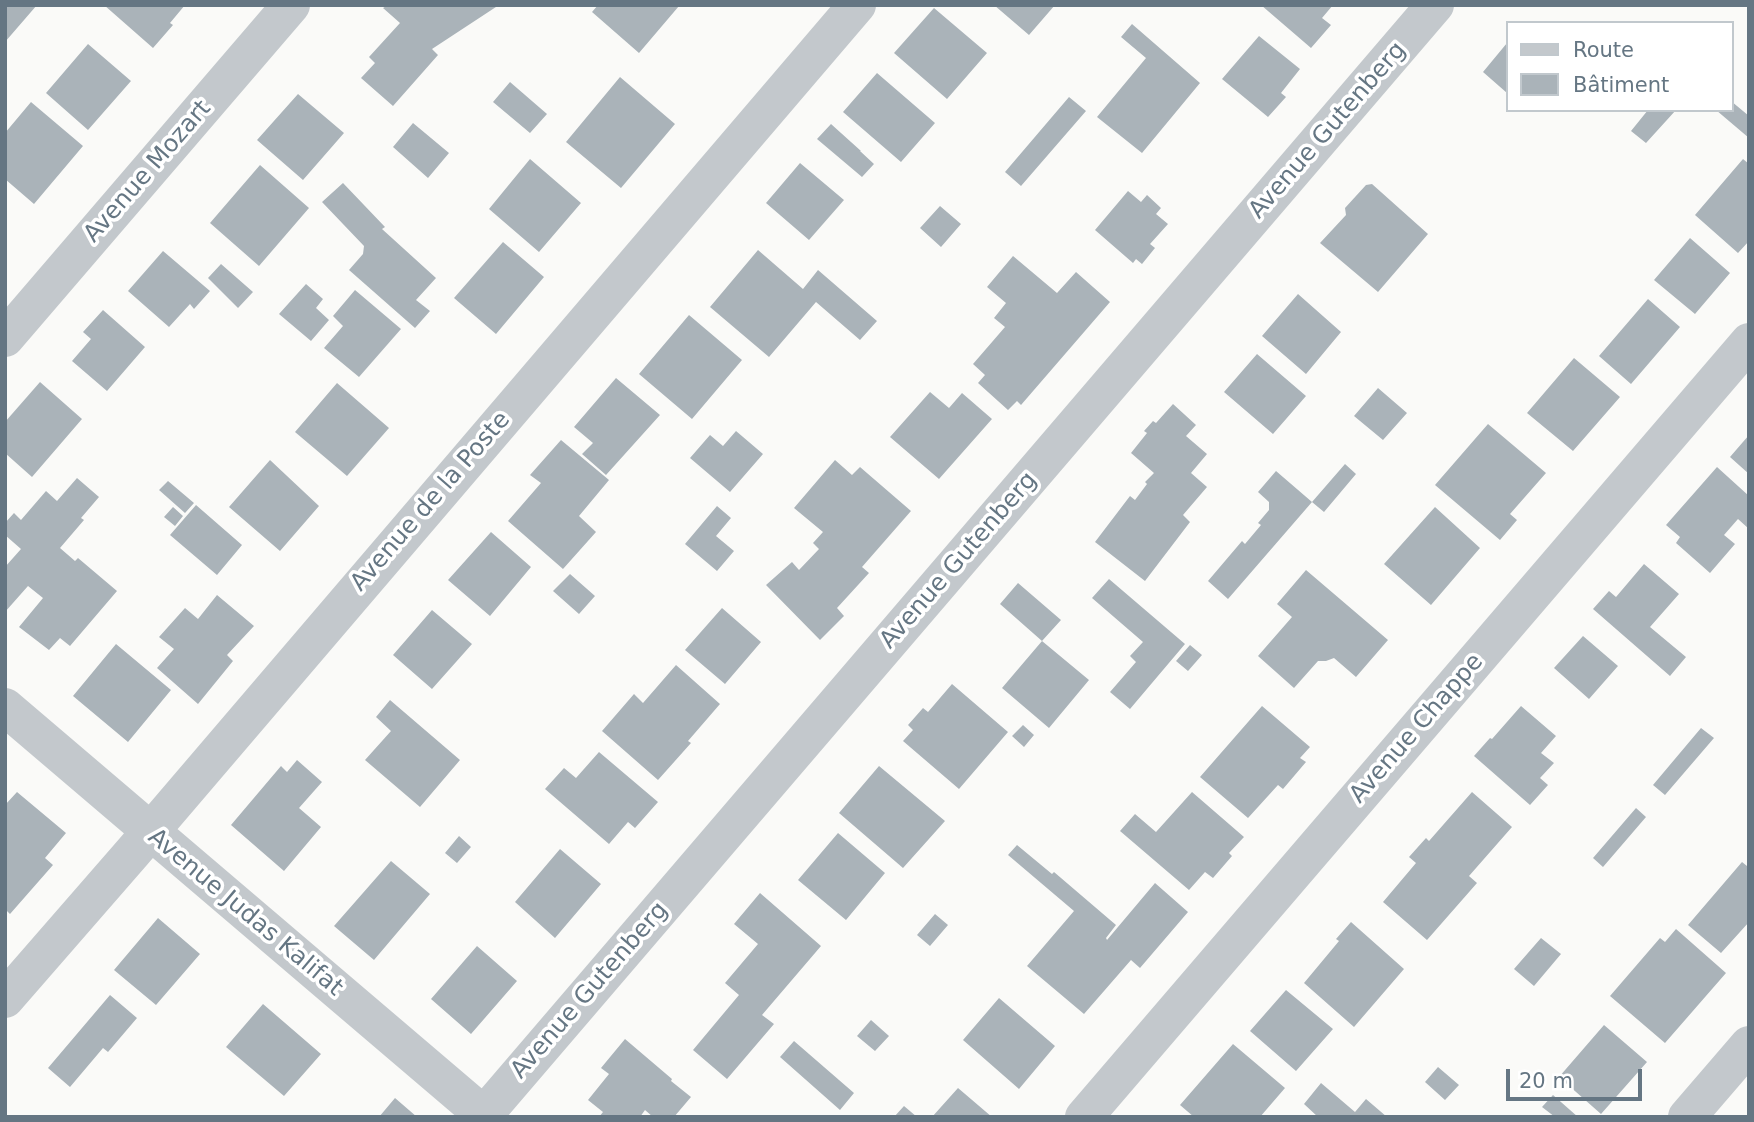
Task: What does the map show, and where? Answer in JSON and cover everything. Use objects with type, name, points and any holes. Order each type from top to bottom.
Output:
[{"type":"street","name":"Avenue Mozart","points":[[5,338],[291,5]]},
{"type":"street","name":"Avenue de la Poste","points":[[5,999],[857,5]]},
{"type":"street","name":"Avenue Gutenberg","points":[[484,1116],[1435,5]]},
{"type":"street","name":"Avenue Chappe","points":[[1084,1117],[1749,342]]},
{"type":"street","name":"Avenue Judas Kalifat","points":[[5,707],[484,1116]]},
{"type":"street","points":[[1687,1117],[1749,1045]]},
{"type":"building","points":[[37,5],[5,42],[5,7]]},
{"type":"building","points":[[104,5],[185,5],[170,23],[173,25],[153,48]]},
{"type":"building","points":[[388,5],[499,5],[432,49],[438,55],[393,106],[361,78],[375,63],[369,57],[400,23],[383,8]]},
{"type":"building","points":[[598,5],[679,6],[639,53],[592,12]]},
{"type":"building","points":[[994,5],[1055,5],[1029,35]]},
{"type":"building","points":[[1261,5],[1333,5],[1322,18],[1331,25],[1311,48]]},
{"type":"building","points":[[934,8],[987,53],[947,99],[894,53]]},
{"type":"building","points":[[1132,24],[1200,83],[1142,153],[1097,117],[1146,58],[1121,37]]},
{"type":"building","points":[[1259,36],[1300,69],[1281,93],[1286,97],[1268,117],[1222,79]]},
{"type":"building","points":[[88,44],[131,81],[88,130],[46,93]]},
{"type":"building","points":[[1506,44],[1506,92],[1483,72]]},
{"type":"building","points":[[877,73],[935,123],[901,162],[843,112]]},
{"type":"building","points":[[620,77],[675,124],[621,188],[566,142]]},
{"type":"building","points":[[510,82],[547,114],[530,133],[493,102]]},
{"type":"building","points":[[298,94],[344,133],[303,180],[257,140]]},
{"type":"building","points":[[1069,97],[1086,111],[1021,186],[1005,172]]},
{"type":"building","points":[[31,102],[83,146],[34,204],[5,179],[5,133]]},
{"type":"building","points":[[1733,103],[1749,116],[1749,138],[1718,112],[1733,112]]},
{"type":"building","points":[[1646,112],[1674,112],[1646,143],[1631,131]]},
{"type":"building","points":[[413,123],[449,153],[428,178],[393,147]]},
{"type":"building","points":[[831,124],[874,164],[862,177],[817,139]]},
{"type":"building","points":[[530,159],[581,203],[539,252],[489,209]]},
{"type":"building","points":[[1743,159],[1749,164],[1749,241],[1738,253],[1695,215]]},
{"type":"building","points":[[800,163],[844,200],[809,240],[766,203]]},
{"type":"building","points":[[260,165],[309,208],[259,266],[210,223]]},
{"type":"building","points":[[343,183],[385,227],[382,229],[436,278],[416,300],[430,311],[415,328],[349,270],[363,254],[364,246],[322,202]]},
{"type":"building","points":[[1372,184],[1428,234],[1378,292],[1320,243],[1346,215],[1345,208],[1366,185]]},
{"type":"building","points":[[1128,191],[1141,202],[1147,195],[1161,208],[1156,214],[1168,224],[1150,244],[1155,248],[1142,264],[1136,259],[1133,263],[1095,230]]},
{"type":"building","points":[[940,206],[961,224],[941,247],[920,228]]},
{"type":"building","points":[[1690,238],[1730,273],[1695,314],[1654,280]]},
{"type":"building","points":[[503,242],[544,277],[496,334],[454,298]]},
{"type":"building","points":[[758,250],[803,289],[818,270],[877,321],[860,340],[816,302],[769,357],[710,307]]},
{"type":"building","points":[[163,251],[210,291],[194,309],[190,304],[169,327],[128,291]]},
{"type":"building","points":[[1013,256],[1057,293],[1076,272],[1110,302],[1021,405],[1017,401],[1008,410],[978,383],[985,375],[973,364],[1005,327],[994,318],[1006,303],[987,287]]},
{"type":"building","points":[[221,264],[253,292],[238,308],[208,278]]},
{"type":"building","points":[[306,284],[323,299],[316,308],[329,320],[311,341],[279,314]]},
{"type":"building","points":[[355,290],[401,329],[359,377],[324,348],[343,326],[333,316]]},
{"type":"building","points":[[1298,294],[1341,332],[1306,374],[1262,336]]},
{"type":"building","points":[[1648,299],[1680,327],[1631,384],[1599,356]]},
{"type":"building","points":[[103,310],[145,347],[107,391],[72,361],[91,339],[83,332]]},
{"type":"building","points":[[689,315],[742,360],[692,419],[639,374]]},
{"type":"building","points":[[1257,354],[1306,396],[1273,434],[1224,392]]},
{"type":"building","points":[[1574,358],[1620,397],[1573,451],[1527,413]]},
{"type":"building","points":[[616,378],[660,415],[606,475],[582,454],[593,443],[574,427]]},
{"type":"building","points":[[40,382],[82,419],[32,477],[5,453],[5,422]]},
{"type":"building","points":[[337,383],[389,428],[347,476],[295,432]]},
{"type":"building","points":[[1378,388],[1407,413],[1383,440],[1354,416]]},
{"type":"building","points":[[930,392],[949,408],[962,393],[992,419],[939,479],[890,437]]},
{"type":"building","points":[[1173,404],[1196,425],[1186,436],[1207,454],[1191,473],[1207,487],[1183,515],[1190,522],[1145,581],[1095,542],[1130,496],[1135,500],[1147,484],[1145,482],[1154,473],[1131,453],[1147,433],[1144,431],[1153,421],[1156,423]]},
{"type":"building","points":[[1488,424],[1546,473],[1510,514],[1517,520],[1500,540],[1435,485]]},
{"type":"building","points":[[736,431],[763,454],[730,492],[690,458],[710,435],[723,446]]},
{"type":"building","points":[[1749,435],[1749,474],[1730,457]]},
{"type":"building","points":[[561,440],[609,480],[579,516],[596,532],[563,569],[508,521],[541,483],[530,475]]},
{"type":"building","points":[[270,460],[319,506],[280,551],[229,507]]},
{"type":"building","points":[[835,460],[852,475],[860,467],[911,511],[862,567],[869,573],[837,608],[844,616],[820,640],[766,585],[792,562],[799,570],[819,549],[813,543],[823,532],[794,508]]},
{"type":"building","points":[[1345,464],[1356,474],[1324,512],[1312,502]]},
{"type":"building","points":[[1717,467],[1749,496],[1749,529],[1738,519],[1724,535],[1735,544],[1710,573],[1676,543],[1680,537],[1666,525]]},
{"type":"building","points":[[1276,471],[1312,502],[1228,599],[1208,581],[1242,541],[1245,544],[1261,525],[1258,523],[1269,510],[1269,502],[1258,492]]},
{"type":"building","points":[[77,478],[99,497],[60,548],[75,561],[78,558],[117,591],[70,646],[60,638],[49,650],[19,627],[43,598],[28,586],[5,612],[5,567],[21,549],[5,535],[5,523],[14,513],[21,520],[46,491],[57,501]]},
{"type":"building","points":[[168,481],[194,503],[185,513],[159,490]]},
{"type":"building","points":[[196,505],[242,545],[217,575],[170,535]]},
{"type":"building","points":[[717,506],[731,518],[716,536],[734,551],[717,571],[685,544]]},
{"type":"building","points":[[173,507],[183,516],[175,526],[164,517]]},
{"type":"building","points":[[1435,507],[1480,548],[1431,605],[1384,564]]},
{"type":"building","points":[[491,532],[531,567],[490,616],[448,580]]},
{"type":"building","points":[[1644,564],[1679,594],[1650,627],[1686,657],[1670,676],[1593,609],[1609,591],[1616,597]]},
{"type":"building","points":[[1306,570],[1388,640],[1356,677],[1334,658],[1318,661],[1294,688],[1258,656],[1292,617],[1277,604]]},
{"type":"building","points":[[570,574],[595,596],[579,614],[553,591]]},
{"type":"building","points":[[1109,579],[1185,644],[1130,709],[1110,692],[1136,662],[1130,656],[1143,642],[1092,598]]},
{"type":"building","points":[[1018,583],[1061,620],[1042,641],[1000,604]]},
{"type":"building","points":[[217,595],[254,626],[227,655],[233,661],[198,704],[157,668],[174,649],[159,637],[185,608],[198,619]]},
{"type":"building","points":[[722,608],[761,642],[725,684],[685,650]]},
{"type":"building","points":[[432,610],[472,644],[432,689],[393,655]]},
{"type":"building","points":[[1583,636],[1618,666],[1589,699],[1554,668]]},
{"type":"building","points":[[1042,641],[1089,680],[1049,728],[1002,688]]},
{"type":"building","points":[[116,644],[171,690],[128,742],[73,696]]},
{"type":"building","points":[[1190,645],[1202,655],[1188,671],[1176,661]]},
{"type":"building","points":[[676,665],[720,704],[688,741],[691,743],[658,780],[602,731],[634,694],[643,703]]},
{"type":"building","points":[[952,684],[1008,732],[959,789],[903,741],[913,730],[908,725],[923,708],[928,712]]},
{"type":"building","points":[[390,700],[460,760],[420,807],[365,760],[391,731],[376,717]]},
{"type":"building","points":[[1262,706],[1310,747],[1300,758],[1306,762],[1283,789],[1278,785],[1248,818],[1200,777]]},
{"type":"building","points":[[1521,706],[1556,736],[1541,753],[1554,763],[1540,778],[1548,785],[1530,805],[1474,756]]},
{"type":"building","points":[[1023,725],[1034,735],[1024,747],[1012,736]]},
{"type":"building","points":[[1701,728],[1714,738],[1665,795],[1653,785]]},
{"type":"building","points":[[599,752],[658,802],[635,828],[628,822],[609,844],[545,789],[564,768],[576,778]]},
{"type":"building","points":[[297,760],[322,782],[299,808],[321,827],[284,871],[231,825],[281,766],[287,772]]},
{"type":"building","points":[[879,766],[945,821],[903,868],[839,813]]},
{"type":"building","points":[[17,792],[66,833],[45,858],[53,865],[10,914],[5,909],[5,805]]},
{"type":"building","points":[[1192,792],[1244,837],[1229,853],[1232,856],[1213,878],[1205,872],[1189,890],[1120,831],[1135,814],[1156,832]]},
{"type":"building","points":[[1472,792],[1512,827],[1469,876],[1477,883],[1427,940],[1383,902],[1416,863],[1409,857],[1426,838],[1429,841]]},
{"type":"building","points":[[1636,808],[1646,817],[1603,867],[1593,858]]},
{"type":"building","points":[[838,833],[885,873],[846,920],[798,880]]},
{"type":"building","points":[[459,836],[471,847],[457,863],[445,853]]},
{"type":"building","points":[[1017,845],[1052,874],[1054,872],[1116,925],[1107,940],[1155,883],[1188,912],[1140,968],[1131,960],[1084,1014],[1027,966],[1074,911],[1008,855]]},
{"type":"building","points":[[560,849],[601,884],[555,938],[515,902]]},
{"type":"building","points":[[391,861],[430,894],[374,960],[334,926]]},
{"type":"building","points":[[1742,862],[1747,866],[1749,863],[1749,922],[1721,953],[1688,925]]},
{"type":"building","points":[[760,893],[821,946],[762,1015],[774,1024],[727,1079],[693,1050],[739,995],[725,983],[758,944],[734,924]]},
{"type":"building","points":[[935,914],[948,925],[930,946],[917,935]]},
{"type":"building","points":[[158,918],[200,954],[156,1005],[114,970]]},
{"type":"building","points":[[1351,922],[1404,969],[1354,1027],[1304,983]]},
{"type":"building","points":[[1676,929],[1726,973],[1665,1043],[1610,996],[1660,938],[1665,942]]},
{"type":"building","points":[[1541,938],[1561,954],[1534,986],[1514,969]]},
{"type":"building","points":[[477,946],[517,981],[471,1034],[431,999]]},
{"type":"building","points":[[1286,990],[1333,1029],[1296,1071],[1250,1031]]},
{"type":"building","points":[[110,995],[137,1018],[108,1052],[103,1048],[70,1087],[48,1068]]},
{"type":"building","points":[[999,998],[1055,1046],[1019,1089],[963,1040]]},
{"type":"building","points":[[263,1004],[321,1054],[284,1096],[226,1047]]},
{"type":"building","points":[[871,1020],[889,1036],[875,1051],[857,1036]]},
{"type":"building","points":[[1604,1025],[1647,1062],[1601,1114],[1559,1077]]},
{"type":"building","points":[[625,1039],[691,1097],[674,1117],[653,1117],[645,1110],[640,1117],[599,1117],[603,1112],[588,1100],[609,1074],[601,1068]]},
{"type":"building","points":[[794,1041],[854,1093],[840,1110],[780,1057]]},
{"type":"building","points":[[1233,1044],[1285,1088],[1260,1117],[1194,1117],[1180,1105]]},
{"type":"building","points":[[1438,1067],[1459,1085],[1445,1100],[1425,1082]]},
{"type":"building","points":[[1321,1083],[1355,1112],[1366,1099],[1387,1117],[1318,1117],[1304,1104]]},
{"type":"building","points":[[958,1088],[992,1117],[932,1117]]},
{"type":"building","points":[[1553,1095],[1578,1117],[1555,1117],[1542,1107]]},
{"type":"building","points":[[395,1098],[417,1117],[379,1117]]},
{"type":"building","points":[[904,1106],[917,1117],[894,1117]]}]
